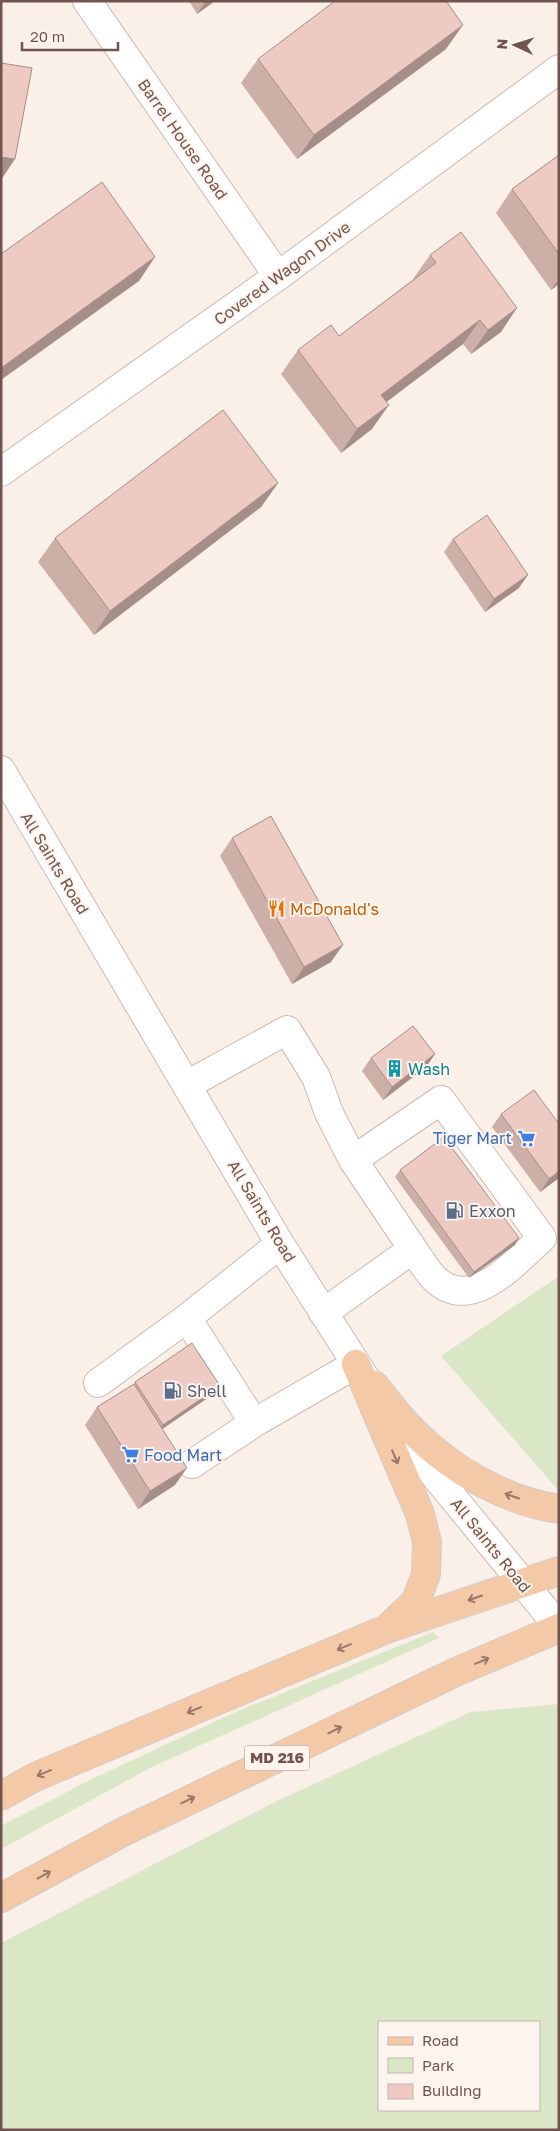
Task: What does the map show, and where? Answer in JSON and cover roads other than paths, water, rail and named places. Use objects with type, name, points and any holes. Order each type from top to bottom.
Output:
[{"type":"main road","points":[[356,1364],[414,1432],[450,1462],[497,1490],[546,1507],[559,1509]]},
{"type":"main road","points":[[356,1364],[420,1514],[427,1542],[426,1574],[416,1601],[389,1628]]},
{"type":"main road","points":[[1,1796],[35,1777],[389,1628],[559,1571]]},
{"type":"main road","name":"MD 216","points":[[1,1898],[132,1827],[449,1675],[559,1627]]},
{"type":"street","name":"Barrel House Road","points":[[87,1],[278,276]]},
{"type":"street","name":"Covered Wagon Drive","points":[[1,472],[278,276],[559,69]]},
{"type":"street","name":"All Saints Road","points":[[1,770],[280,1244],[356,1364],[436,1477],[559,1627]]},
{"type":"street","points":[[187,1085],[287,1030],[316,1077],[329,1113],[353,1160],[436,1280],[453,1289],[469,1291],[490,1283],[542,1238],[441,1100],[353,1160]]},
{"type":"street","points":[[98,1383],[187,1318],[280,1244]]},
{"type":"street","points":[[323,1313],[413,1249]]},
{"type":"street","points":[[187,1318],[254,1423]]},
{"type":"street","points":[[192,1464],[254,1423],[356,1364]]},
{"type":"place","name":"McDonald's","points":[[276,909]]},
{"type":"place","name":"Wash","points":[[394,1069]]},
{"type":"place","name":"Tiger Mart","points":[[526,1138]]},
{"type":"place","name":"Exxon","points":[[455,1211]]},
{"type":"place","name":"Shell","points":[[173,1391]]},
{"type":"place","name":"Food Mart","points":[[130,1455]]}]
